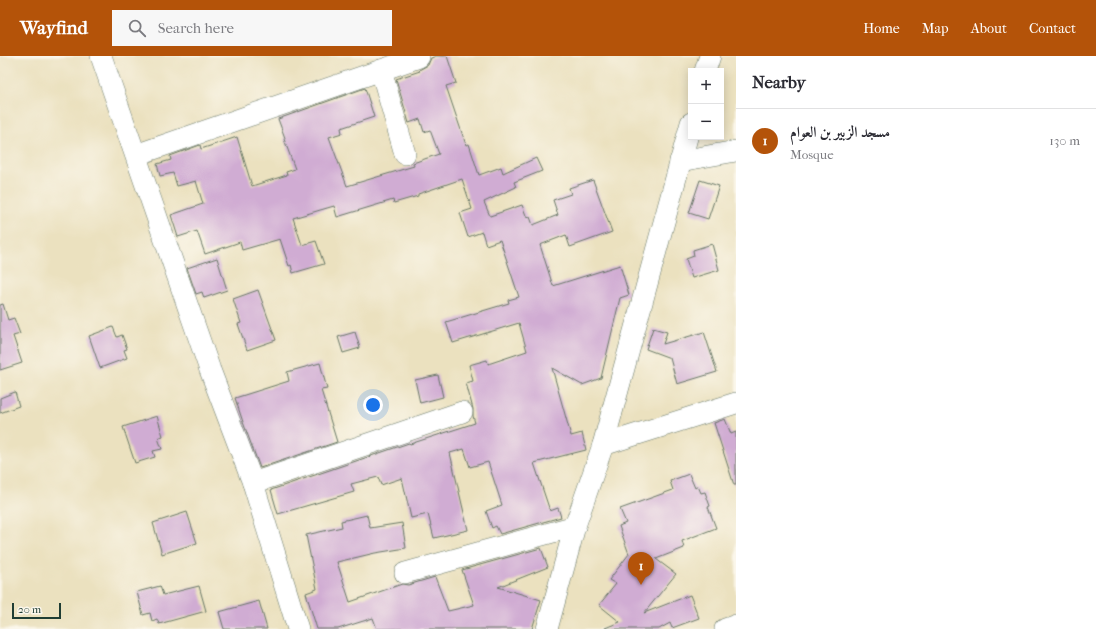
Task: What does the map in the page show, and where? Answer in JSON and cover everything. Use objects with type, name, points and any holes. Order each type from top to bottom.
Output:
[{"type":"street","points":[[101,56],[210,370],[253,483],[298,629]]},
{"type":"street","points":[[706,68],[710,56]]},
{"type":"street","points":[[136,155],[419,57]]},
{"type":"street","points":[[381,70],[405,154]]},
{"type":"street","points":[[548,629],[575,526],[603,446],[688,133]]},
{"type":"street","points":[[680,161],[736,151]]},
{"type":"street","points":[[603,446],[736,403]]},
{"type":"street","points":[[253,483],[462,412]]},
{"type":"street","points":[[405,573],[575,526]]},
{"type":"street","points":[[725,629],[736,625]]},
{"type":"building","points":[[436,56],[447,56],[456,83],[446,86],[466,145],[469,144],[479,175],[501,167],[503,173],[536,158],[542,171],[514,182],[516,187],[484,202],[490,216],[522,205],[527,218],[530,217],[533,225],[558,215],[553,200],[571,194],[569,188],[593,180],[612,232],[570,247],[566,235],[540,245],[553,286],[620,265],[629,295],[620,298],[601,378],[582,385],[552,368],[571,436],[582,433],[586,450],[534,463],[550,511],[558,508],[561,517],[500,534],[496,526],[492,528],[486,511],[502,505],[488,462],[470,467],[464,449],[450,453],[468,530],[434,538],[428,514],[411,518],[402,478],[381,485],[378,477],[351,484],[354,492],[278,514],[271,490],[409,443],[410,444],[475,423],[466,383],[473,381],[469,365],[487,360],[488,364],[527,351],[519,323],[453,343],[446,322],[509,303],[508,300],[519,297],[500,240],[486,245],[482,232],[468,237],[460,213],[472,209],[462,179],[418,194],[418,196],[394,203],[393,200],[337,217],[334,206],[293,218],[302,245],[316,241],[324,264],[293,273],[291,265],[289,266],[280,239],[242,250],[240,242],[205,254],[197,231],[178,237],[171,215],[203,204],[196,181],[177,186],[173,173],[160,176],[157,164],[171,160],[170,156],[200,145],[201,149],[237,137],[252,186],[287,175],[286,172],[295,169],[278,119],[365,88],[374,117],[341,128],[342,133],[329,137],[347,186],[414,166],[413,163],[439,154],[430,130],[424,132],[420,119],[409,123],[396,79],[420,71],[419,70],[428,65],[431,58]]},
{"type":"building","points":[[700,180],[719,186],[708,219],[689,213]]},
{"type":"building","points":[[712,244],[719,270],[692,278],[686,259],[694,256],[693,250]]},
{"type":"building","points":[[217,258],[227,290],[204,298],[202,292],[196,294],[187,268]]},
{"type":"building","points":[[258,290],[276,340],[247,350],[238,324],[241,323],[233,299]]},
{"type":"building","points":[[3,304],[8,320],[14,318],[20,334],[13,336],[22,363],[0,370],[0,305]]},
{"type":"building","points":[[113,327],[117,337],[122,335],[127,349],[124,350],[127,358],[100,368],[89,336]]},
{"type":"building","points":[[653,328],[667,332],[663,344],[704,332],[717,372],[677,384],[670,358],[646,349]]},
{"type":"building","points":[[355,332],[360,348],[343,353],[338,337]]},
{"type":"building","points":[[320,363],[327,389],[321,390],[337,442],[260,468],[235,398],[289,381],[287,372]]},
{"type":"building","points":[[438,375],[443,397],[420,403],[415,380]]},
{"type":"building","points":[[15,392],[19,406],[0,413],[0,398]]},
{"type":"building","points":[[157,416],[163,436],[158,438],[162,449],[153,451],[155,457],[135,463],[123,427]]},
{"type":"building","points":[[725,419],[731,434],[736,432],[736,485],[734,485],[714,423]]},
{"type":"building","points":[[689,474],[695,488],[698,486],[701,493],[705,492],[710,506],[708,507],[716,528],[682,541],[684,548],[656,559],[676,574],[644,613],[690,595],[699,618],[672,628],[670,623],[659,629],[605,629],[620,622],[599,605],[616,584],[609,580],[629,554],[619,526],[626,523],[620,509],[673,490],[670,481]]},
{"type":"building","points":[[187,512],[197,543],[162,554],[153,523]]},
{"type":"building","points":[[367,515],[370,528],[402,523],[406,548],[375,553],[337,562],[350,602],[402,584],[408,585],[435,577],[448,611],[474,605],[462,570],[541,548],[548,567],[498,587],[541,600],[532,629],[377,629],[373,618],[338,629],[317,629],[306,593],[317,589],[306,535],[342,527],[341,521]]},
{"type":"building","points":[[160,586],[163,595],[199,586],[206,611],[159,624],[157,619],[152,621],[150,613],[143,615],[137,592]]},
{"type":"building","points":[[259,601],[267,629],[224,629],[219,612]]},
{"type":"place","name":"مسجد الزبير بن العوام","points":[[641,585]]}]
